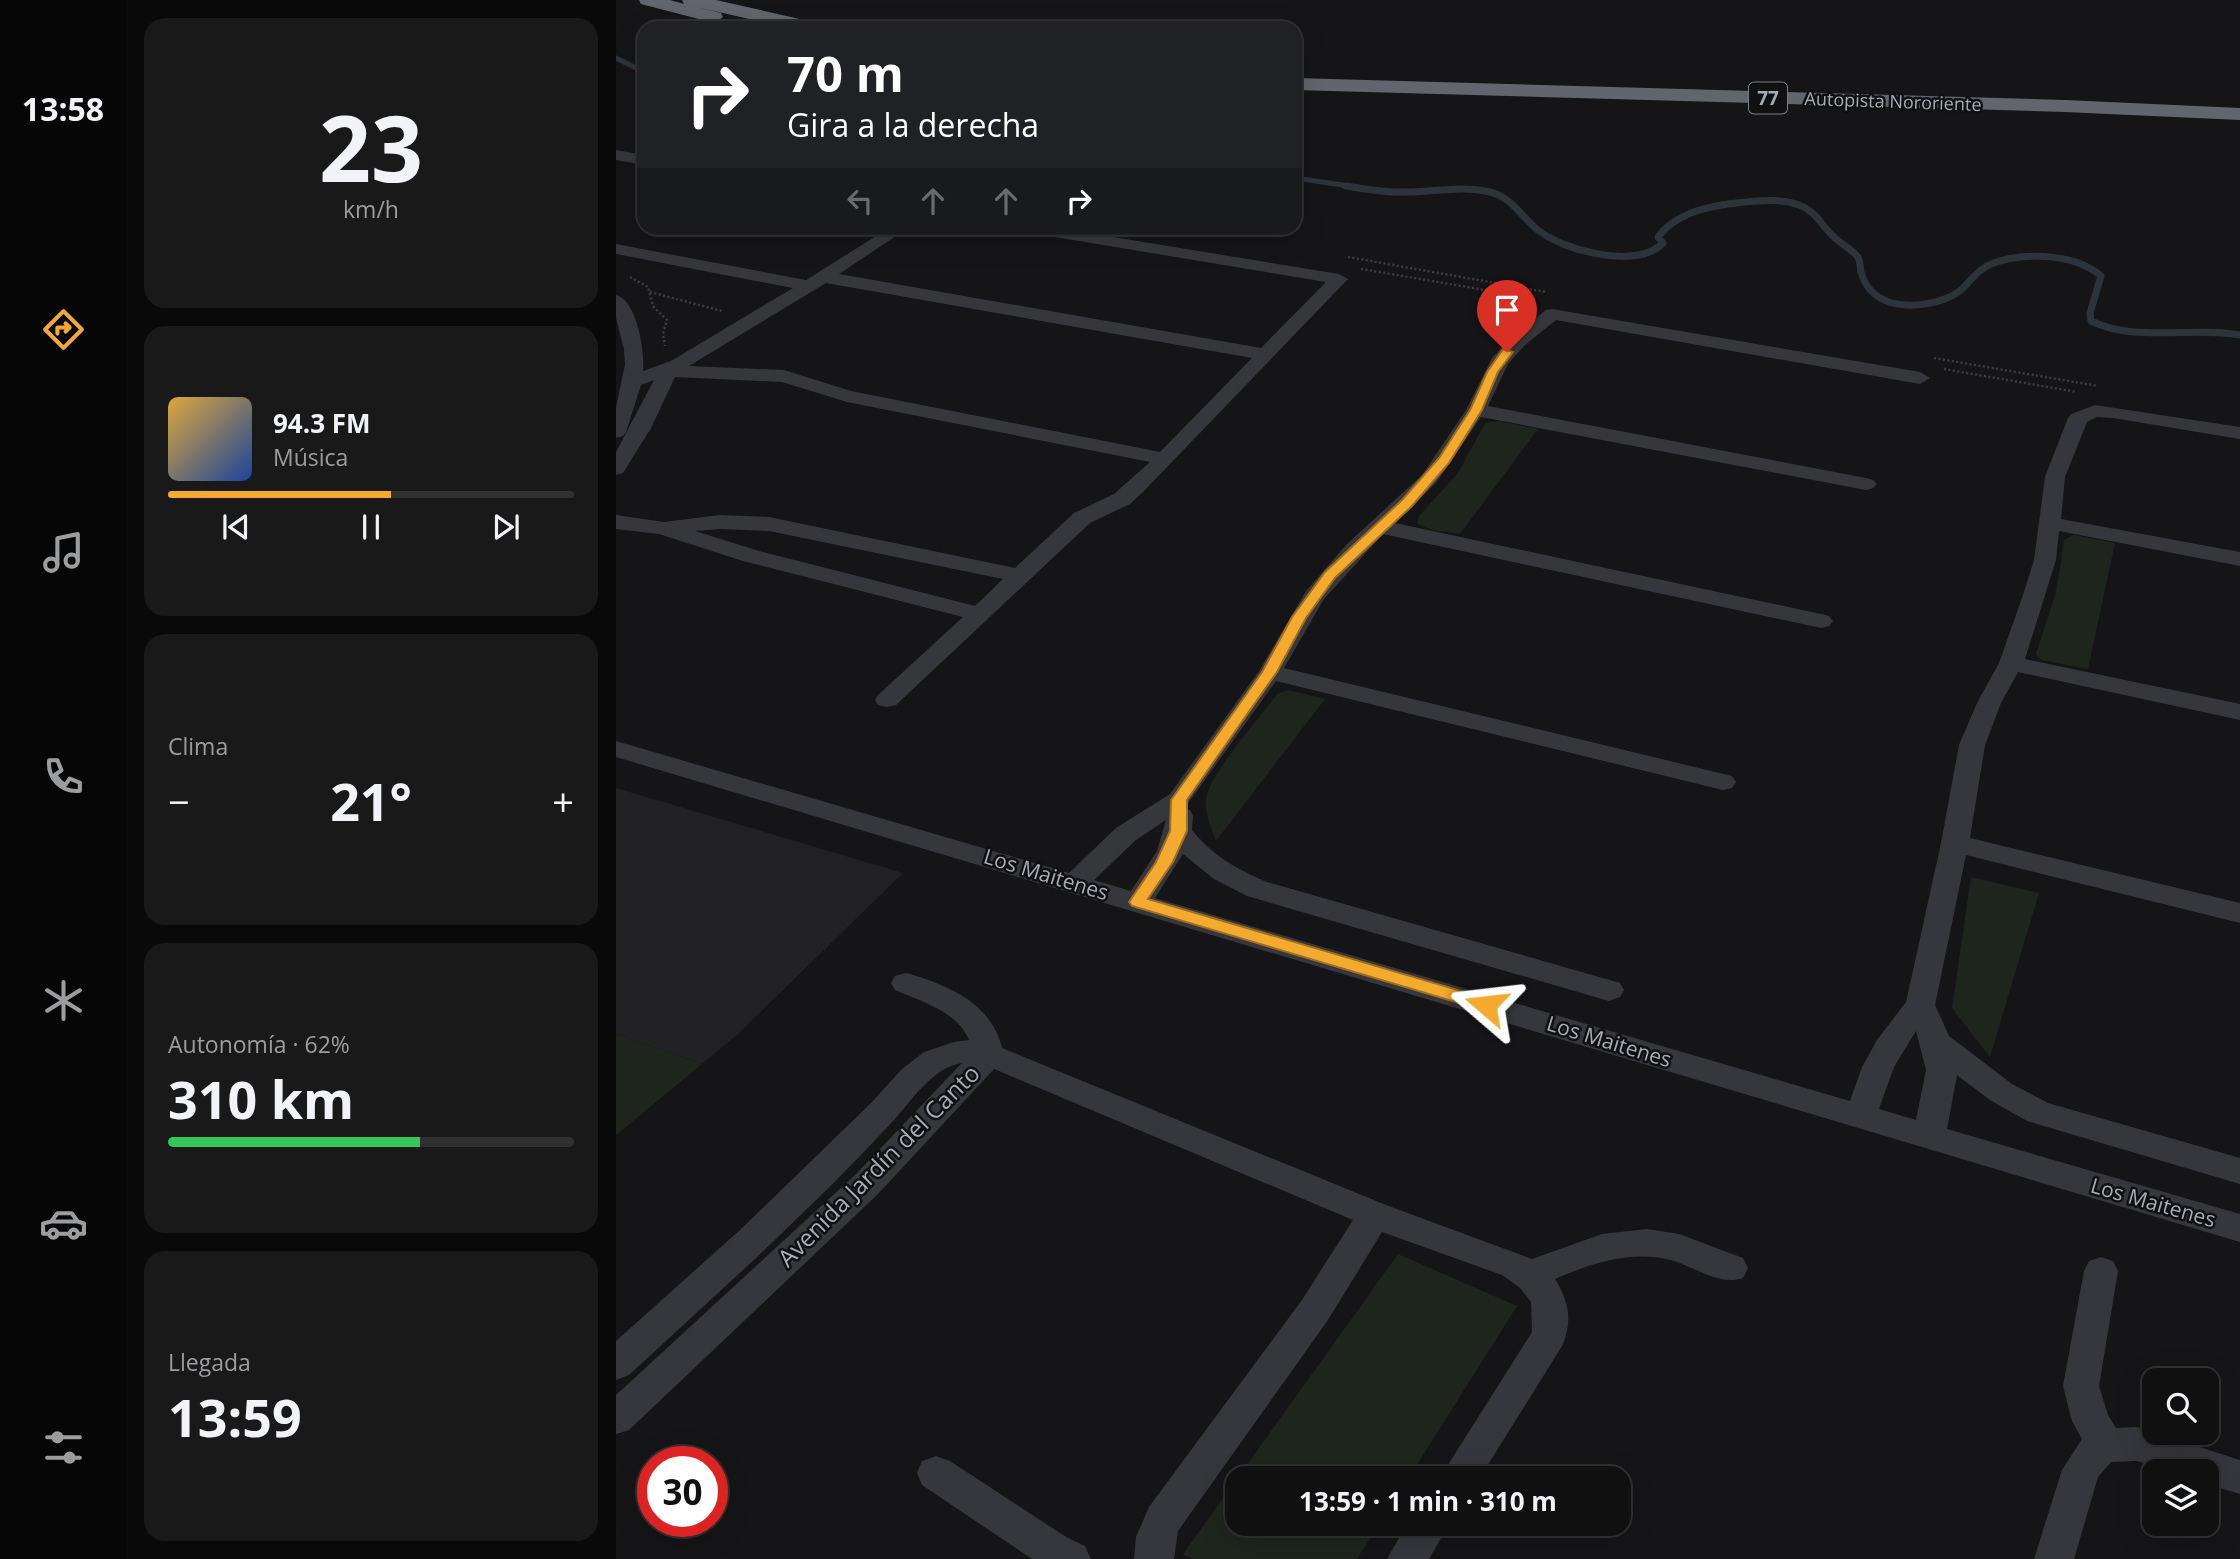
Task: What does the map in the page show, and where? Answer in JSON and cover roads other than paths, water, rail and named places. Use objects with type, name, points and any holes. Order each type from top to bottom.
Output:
[{"type":"highway","points":[[648,0],[735,21]]},
{"type":"highway","points":[[691,0],[784,21]]},
{"type":"highway","name":"Autopista Nororiente","points":[[1302,75],[2240,106]]},
{"type":"highway","name":"Autopista Nororiente","points":[[1302,84],[2065,106],[2240,114]]},
{"type":"street","points":[[616,155],[637,159]]},
{"type":"street","points":[[634,382],[668,371],[889,235]]},
{"type":"street","points":[[887,700],[1082,518],[1122,499],[1166,459],[1339,279],[1073,235]]},
{"type":"street","points":[[616,249],[1266,355]]},
{"type":"street","points":[[616,300],[633,337],[634,382],[616,432]]},
{"type":"street","points":[[1075,883],[1126,834],[1179,800],[1270,672],[1314,596],[1338,567],[1429,479],[1476,410],[1499,362],[1518,341],[1552,314],[1920,378]]},
{"type":"street","points":[[668,371],[784,376],[856,398],[1166,459]]},
{"type":"street","points":[[616,469],[641,428],[668,371]]},
{"type":"street","points":[[1476,410],[1867,484]]},
{"type":"street","points":[[1861,1116],[1878,1067],[1892,1040],[1920,1005],[1955,843],[1972,745],[1989,704],[2011,663],[2045,560],[2055,477],[2064,447],[2076,422],[2081,415],[2095,411],[2113,412],[2240,433]]},
{"type":"street","points":[[616,522],[662,528],[751,556],[980,614]]},
{"type":"street","points":[[662,528],[720,522],[769,524],[1020,576]]},
{"type":"street","points":[[2050,523],[2240,559]]},
{"type":"street","points":[[1381,527],[1821,621]]},
{"type":"street","points":[[2011,663],[2240,712]]},
{"type":"street","points":[[1270,672],[1723,782]]},
{"type":"street","name":"Los Maitenes","points":[[616,749],[2240,1228]]},
{"type":"street","points":[[1138,902],[1164,862],[1178,831],[1179,800]]},
{"type":"street","points":[[1178,831],[1213,867],[1257,889],[1609,990]]},
{"type":"street","points":[[1955,843],[2240,913]]},
{"type":"street","points":[[906,983],[972,1016],[986,1038],[988,1055],[1374,1214],[1514,1265],[1531,1275],[1545,1288],[1551,1303],[1549,1335],[1466,1466]]},
{"type":"street","points":[[1920,1005],[1936,1043],[1942,1070],[1929,1136]]},
{"type":"street","points":[[1936,1043],[2001,1092],[2038,1112],[2240,1171]]},
{"type":"street","name":"Avenida Jardín del Canto","points":[[616,1364],[674,1313],[815,1179],[913,1077],[934,1060],[954,1053],[970,1051],[988,1055]]},
{"type":"street","name":"Avenida Jardín del Canto","points":[[616,1418],[709,1334],[902,1148],[988,1055]]},
{"type":"street","points":[[1152,1558],[1163,1520],[1315,1310],[1374,1214]]},
{"type":"street","points":[[1531,1275],[1587,1252],[1648,1242],[1672,1247],[1731,1268]]},
{"type":"street","points":[[2101,1271],[2081,1386],[2091,1421],[2106,1445]]},
{"type":"street","points":[[674,1313],[709,1334]]},
{"type":"street","points":[[2053,1559],[2081,1470],[2095,1451],[2106,1445],[2137,1444],[2240,1477]]},
{"type":"street","points":[[936,1473],[1052,1550],[1072,1559]]},
{"type":"street","points":[[1407,1559],[1421,1536]]},
{"type":"waterway","points":[[616,58],[637,68]]},
{"type":"waterway","points":[[1302,179],[1356,187]]},
{"type":"waterway","points":[[1346,186],[1390,192],[1458,189],[1490,192],[1505,199],[1533,226],[1551,238],[1584,251],[1620,256],[1652,251],[1663,243],[1658,237],[1665,229],[1680,218],[1699,210],[1749,202],[1783,201],[1803,207],[1852,251],[1858,257],[1863,277],[1871,291],[1889,302],[1907,305],[1936,302],[1954,295],[1989,265],[2016,258],[2047,257],[2077,263],[2101,276],[2090,313],[2091,321],[2108,328],[2145,333],[2203,332],[2240,335]]}]
